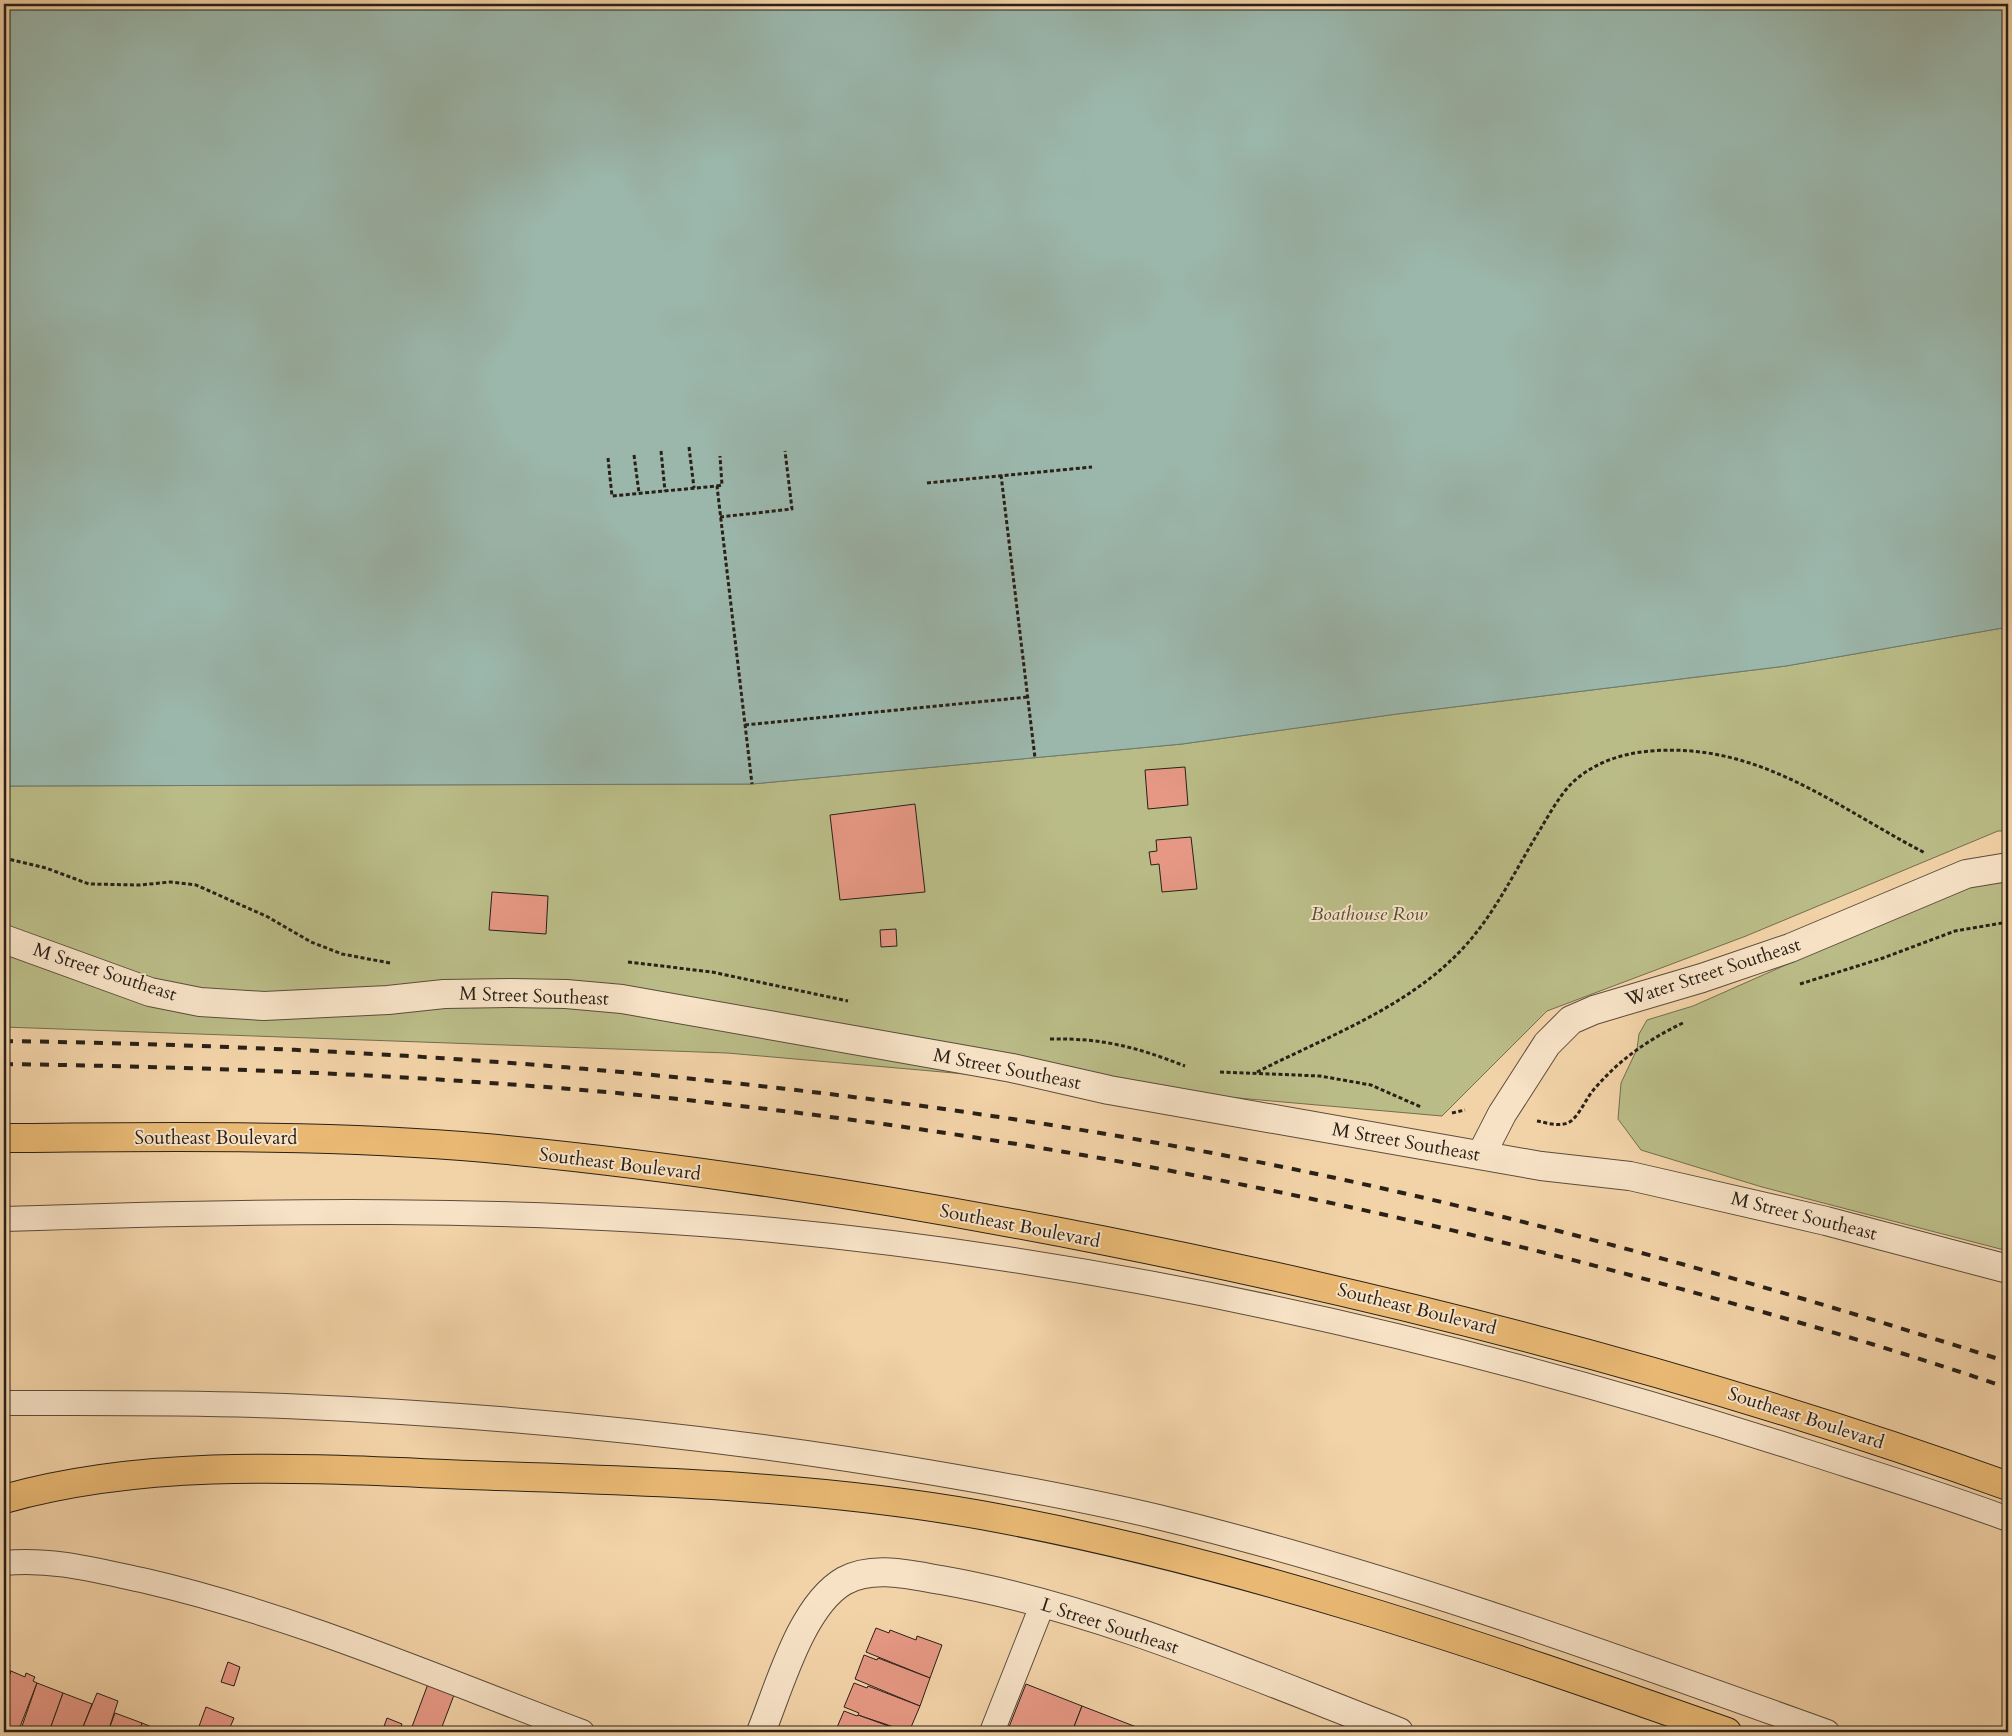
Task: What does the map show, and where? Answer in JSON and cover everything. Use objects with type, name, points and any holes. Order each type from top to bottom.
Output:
[{"type":"main road","name":"Southeast Boulevard","points":[[4,1138],[315,1138],[477,1148],[697,1173],[924,1208],[1216,1264],[1426,1310],[1705,1386],[1848,1430],[2008,1486]]},
{"type":"main road","points":[[4,1499],[34,1491],[107,1477],[178,1471],[319,1470],[688,1484],[838,1495],[905,1504],[1047,1528],[1261,1578],[1440,1633],[1727,1732]]},
{"type":"street","name":"Water Street Southeast","points":[[1481,1155],[1502,1114],[1548,1044],[1572,1020],[1594,1010],[1702,978],[1790,948],[1966,874],[2008,867]]},
{"type":"street","name":"M Street Southeast","points":[[4,938],[150,992],[200,1002],[264,1006],[388,1000],[444,994],[512,993],[566,994],[622,999],[1012,1068],[1109,1090],[1542,1166],[1630,1176],[1826,1221],[2008,1269]]},
{"type":"street","name":"L Street Southeast","points":[[761,1732],[808,1620],[819,1605],[845,1581],[874,1573],[896,1573],[958,1583],[1043,1603],[1168,1643],[1399,1732]]},
{"type":"lane","points":[[4,1220],[232,1213],[580,1217],[769,1230],[861,1239],[1022,1262],[1101,1274],[1237,1300],[1456,1350],[1663,1407],[1866,1470],[2008,1519]]},
{"type":"lane","points":[[4,1403],[249,1405],[467,1417],[778,1449],[979,1481],[1157,1517],[1342,1568],[1548,1635],[1826,1732]]},
{"type":"lane","points":[[4,1563],[35,1561],[74,1565],[230,1603],[301,1626],[582,1732]]},
{"type":"lane","points":[[992,1732],[1043,1603]]},
{"type":"path","points":[[689,447],[694,488]]},
{"type":"path","points":[[660,451],[665,491]]},
{"type":"path","points":[[720,517],[792,509],[784,451]]},
{"type":"path","points":[[634,455],[639,493]]},
{"type":"path","points":[[608,458],[612,496],[722,485],[720,456]]},
{"type":"path","points":[[927,483],[1092,467]]},
{"type":"path","points":[[1001,476],[1035,758]]},
{"type":"path","points":[[718,486],[720,517],[752,784]]},
{"type":"path","points":[[745,725],[1028,697]]},
{"type":"path","points":[[1256,1073],[1396,1003],[1439,971],[1481,927],[1550,814],[1571,784],[1592,768],[1612,758],[1640,752],[1671,749],[1709,752],[1749,762],[1784,775],[1825,795],[1909,845],[1966,874]]},
{"type":"path","points":[[1793,986],[1883,958],[1955,930],[2008,922]]},
{"type":"path","points":[[1558,1125],[1571,1121],[1602,1080],[1631,1053],[1660,1034],[1690,1019]]},
{"type":"green space","name":"Boathouse Row","points":[[2008,627],[2008,831],[1998,831],[1746,936],[1547,1011],[1442,1116],[727,1053],[4,1027],[4,786],[752,784],[1182,744],[1397,714],[1786,666]]},
{"type":"green space","points":[[2008,877],[2008,1251],[1762,1187],[1641,1150],[1618,1119],[1621,1083],[1637,1049],[1639,1034],[1647,1020],[1693,1006],[1953,891]]},
{"type":"shaded area","points":[[4,4],[2008,4],[2008,627],[1786,666],[1397,714],[1182,744],[752,784],[4,786]]},
{"type":"building","points":[[1185,767],[1188,805],[1148,809],[1145,770]]},
{"type":"building","points":[[915,804],[925,892],[840,900],[830,815]]},
{"type":"building","points":[[1191,837],[1197,889],[1162,892],[1159,864],[1151,865],[1149,852],[1157,851],[1156,840]]},
{"type":"building","points":[[492,892],[548,896],[546,934],[489,930]]},
{"type":"building","points":[[896,929],[897,946],[881,947],[880,930]]},
{"type":"building","points":[[876,1628],[889,1633],[890,1630],[916,1640],[917,1636],[942,1645],[930,1678],[866,1652]]},
{"type":"building","points":[[864,1655],[877,1660],[878,1658],[930,1678],[920,1706],[855,1679]]},
{"type":"building","points":[[228,1662],[240,1667],[234,1686],[221,1682]]},
{"type":"building","points":[[4,1663],[10,1665],[8,1670],[11,1671],[4,1691]]},
{"type":"building","points":[[11,1671],[25,1677],[26,1673],[35,1677],[33,1681],[37,1683],[18,1732],[4,1726],[4,1691]]},
{"type":"building","points":[[37,1683],[63,1693],[49,1732],[20,1732]]},
{"type":"building","points":[[854,1683],[867,1688],[868,1686],[920,1706],[909,1732],[858,1715],[859,1713],[844,1707]]},
{"type":"building","points":[[428,1684],[454,1695],[440,1732],[410,1732]]},
{"type":"building","points":[[1026,1684],[1082,1706],[1072,1732],[1007,1732]]},
{"type":"building","points":[[63,1693],[92,1704],[81,1732],[49,1732]]},
{"type":"building","points":[[97,1693],[118,1701],[108,1732],[81,1732]]},
{"type":"building","points":[[1082,1706],[1139,1728],[1137,1732],[1072,1732]]},
{"type":"building","points":[[206,1707],[234,1718],[228,1732],[197,1732]]},
{"type":"building","points":[[844,1711],[858,1715],[905,1732],[835,1732]]},
{"type":"building","points":[[115,1713],[142,1723],[139,1732],[108,1732]]},
{"type":"building","points":[[387,1718],[402,1724],[399,1732],[382,1732]]},
{"type":"building","points":[[142,1723],[164,1732],[139,1732]]},
{"type":"railway","points":[[4,1041],[154,1044],[303,1050],[602,1070],[900,1103],[1048,1125],[1196,1150],[1299,1170],[1504,1217],[1605,1243],[1808,1300],[2008,1362]]},
{"type":"railway","points":[[4,1064],[316,1073],[550,1087],[767,1109],[1043,1148],[1318,1200],[1589,1264],[1832,1332],[2008,1388]]}]
